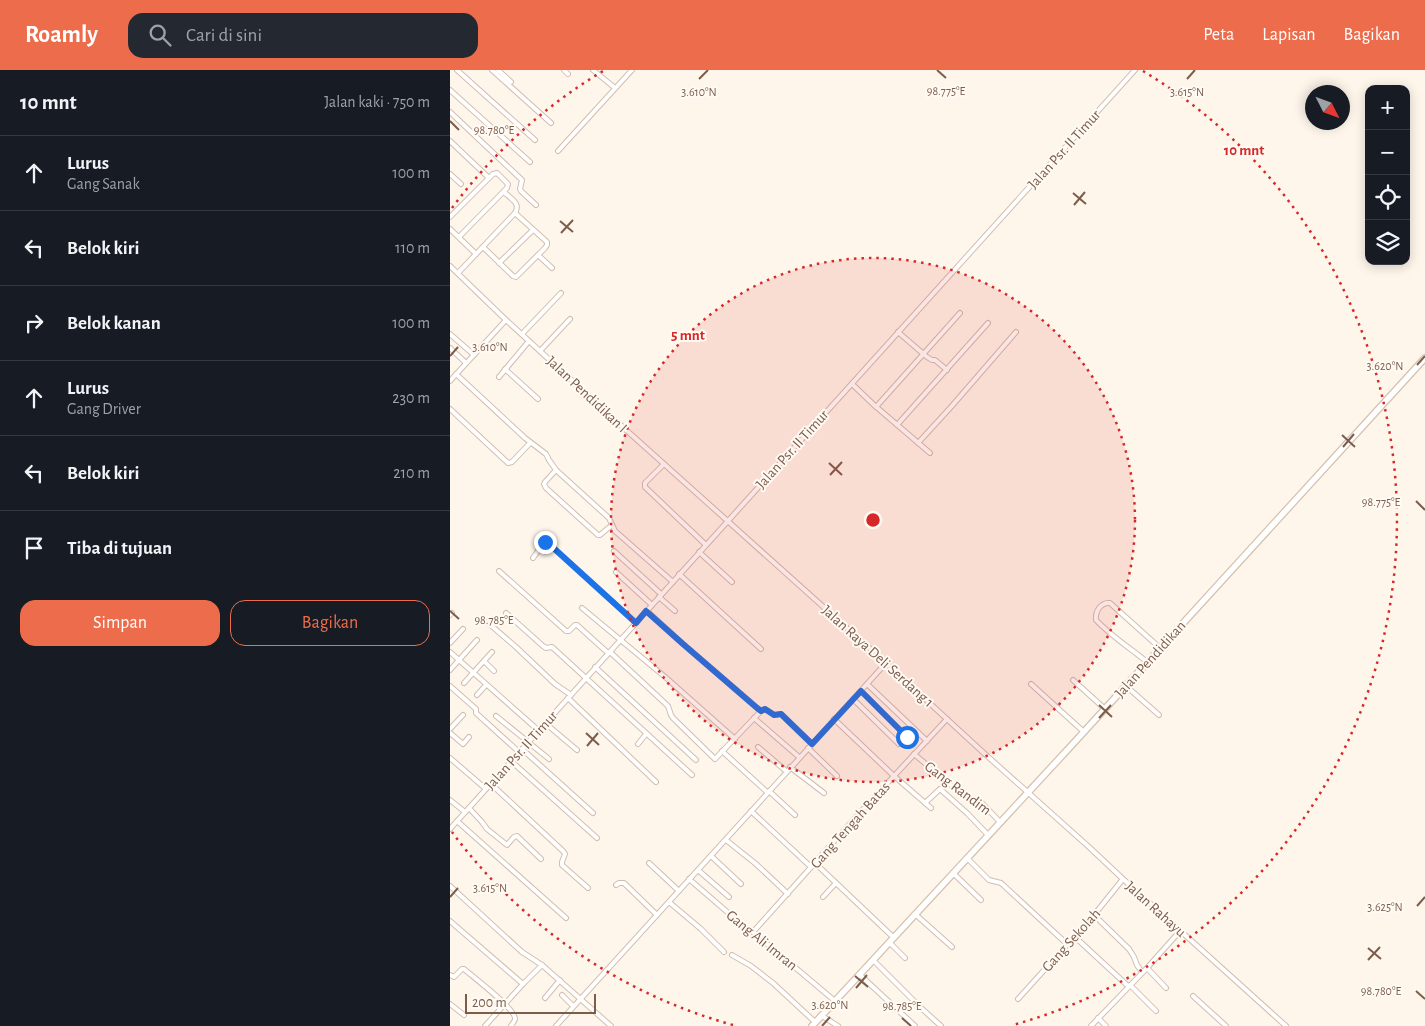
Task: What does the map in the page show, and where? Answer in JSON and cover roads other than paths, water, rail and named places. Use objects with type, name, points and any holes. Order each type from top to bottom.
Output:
[{"type":"main road","name":"Jalan Pendidikan","points":[[814,1024],[1084,732],[1425,358]]},
{"type":"street","points":[[457,70],[535,140]]},
{"type":"street","points":[[492,70],[550,123]]},
{"type":"street","points":[[498,70],[511,82]]},
{"type":"street","points":[[564,70],[568,74]]},
{"type":"street","points":[[594,70],[615,88]]},
{"type":"street","points":[[558,151],[632,70]]},
{"type":"street","name":"Jalan Psr. II Timur","points":[[450,829],[1135,70]]},
{"type":"street","points":[[450,90],[530,162]]},
{"type":"street","points":[[450,112],[522,180],[521,190],[536,205]]},
{"type":"street","points":[[450,141],[489,178]]},
{"type":"street","points":[[450,217],[496,173],[507,182],[508,186],[504,192],[459,238]]},
{"type":"street","points":[[450,174],[461,184]]},
{"type":"street","points":[[458,273],[518,208],[517,204],[504,192]]},
{"type":"street","points":[[483,247],[516,277],[546,247],[547,243],[515,213]]},
{"type":"street","points":[[450,229],[476,254]]},
{"type":"street","points":[[500,264],[533,230]]},
{"type":"street","points":[[538,255],[552,268]]},
{"type":"street","name":"Jalan Pendidikan I","points":[[450,266],[529,342],[727,520]]},
{"type":"street","points":[[522,334],[561,294]]},
{"type":"street","points":[[876,407],[960,313]]},
{"type":"street","points":[[540,351],[570,319]]},
{"type":"street","points":[[450,381],[506,320]]},
{"type":"street","points":[[897,425],[988,323]]},
{"type":"street","points":[[898,332],[923,354],[935,360],[946,370]]},
{"type":"street","points":[[918,443],[1016,332]]},
{"type":"street","points":[[450,334],[474,355]]},
{"type":"street","points":[[499,376],[529,342]]},
{"type":"street","points":[[450,348],[466,363]]},
{"type":"street","points":[[505,369],[538,399]]},
{"type":"street","points":[[456,374],[530,443],[546,454],[556,470],[609,518],[615,531],[672,582]]},
{"type":"street","points":[[852,384],[930,453]]},
{"type":"street","points":[[450,409],[508,463],[512,462],[530,443]]},
{"type":"street","points":[[664,464],[645,483],[645,487],[706,545]]},
{"type":"street","points":[[556,470],[544,484],[546,488],[598,535],[612,525]]},
{"type":"street","name":"Jalan Raya Deli Serdang 1","points":[[727,520],[1027,792]]},
{"type":"street","points":[[532,558],[542,544],[547,542],[636,623]]},
{"type":"street","points":[[614,551],[675,611]]},
{"type":"street","points":[[699,552],[732,582]]},
{"type":"street","points":[[499,572],[566,631],[569,632],[577,625],[609,652],[668,706],[672,716],[715,759],[765,709],[774,715],[781,714],[812,744]]},
{"type":"street","points":[[616,572],[652,605]]},
{"type":"street","points":[[679,574],[761,648]]},
{"type":"street","points":[[1147,662],[1128,646],[1118,641],[1096,620],[1100,606],[1110,603],[1160,648]]},
{"type":"street","points":[[582,608],[621,639],[735,739]]},
{"type":"street","points":[[646,611],[761,711]]},
{"type":"street","points":[[506,613],[543,646],[546,648],[552,647],[692,775]]},
{"type":"street","points":[[487,622],[569,696],[656,782]]},
{"type":"street","points":[[450,643],[463,629]]},
{"type":"street","points":[[450,670],[477,640]]},
{"type":"street","points":[[450,652],[538,730]]},
{"type":"street","points":[[464,683],[492,652]]},
{"type":"street","points":[[484,661],[494,671]]},
{"type":"street","points":[[556,1026],[886,663]]},
{"type":"street","points":[[595,667],[696,760]]},
{"type":"street","points":[[1073,680],[1105,709]]},
{"type":"street","points":[[867,684],[927,741]]},
{"type":"street","points":[[1031,684],[1084,732]]},
{"type":"street","points":[[477,695],[486,685]]},
{"type":"street","points":[[450,686],[476,709],[476,714],[593,812]]},
{"type":"street","points":[[1126,686],[1159,715]]},
{"type":"street","points":[[861,691],[907,737]]},
{"type":"street","points":[[853,698],[899,744]]},
{"type":"street","points":[[463,715],[450,731],[463,744],[469,737]]},
{"type":"street","points":[[496,716],[548,758]]},
{"type":"street","points":[[754,718],[799,757]]},
{"type":"street","points":[[834,719],[931,808]]},
{"type":"street","name":"Gang Tengah Batas","points":[[753,932],[947,719]]},
{"type":"street","points":[[545,723],[577,750]]},
{"type":"street","points":[[638,744],[646,734]]},
{"type":"street","points":[[758,747],[786,771]]},
{"type":"street","points":[[808,748],[837,776]]},
{"type":"street","points":[[722,751],[795,815]]},
{"type":"street","name":"Gang Randim","points":[[914,754],[964,796],[980,801],[1000,822]]},
{"type":"street","points":[[450,758],[486,789]]},
{"type":"street","points":[[511,761],[597,838]]},
{"type":"street","points":[[790,767],[824,793]]},
{"type":"street","points":[[491,784],[563,851],[565,854],[562,865],[588,888]]},
{"type":"street","points":[[925,803],[940,789],[988,835]]},
{"type":"street","name":"Jalan Rahayu","points":[[1027,792],[1286,1026]]},
{"type":"street","points":[[450,800],[465,812]]},
{"type":"street","points":[[469,808],[487,829],[506,845],[517,836],[541,859]]},
{"type":"street","points":[[751,811],[811,867]]},
{"type":"street","points":[[457,821],[566,918]]},
{"type":"street","points":[[726,840],[756,864],[788,894]]},
{"type":"street","points":[[711,856],[742,884]]},
{"type":"street","points":[[966,858],[989,880],[1001,883],[1068,944]]},
{"type":"street","points":[[649,863],[678,891]]},
{"type":"street","points":[[815,863],[836,882],[891,940],[905,958]]},
{"type":"street","points":[[698,870],[729,897]]},
{"type":"street","points":[[953,873],[981,900]]},
{"type":"street","name":"Gang Ali Imran","points":[[689,879],[834,1002]]},
{"type":"street","name":"Gang Sekolah","points":[[1018,999],[1075,937],[1123,880]]},
{"type":"street","points":[[616,885],[619,882],[624,883],[657,915]]},
{"type":"street","points":[[823,897],[836,882]]},
{"type":"street","points":[[450,886],[522,952],[542,965],[611,1026]]},
{"type":"street","points":[[669,902],[701,929],[724,952]]},
{"type":"street","points":[[915,914],[952,947]]},
{"type":"street","points":[[1094,915],[1132,953],[1135,962],[1142,972]]},
{"type":"street","points":[[450,921],[523,984]]},
{"type":"street","points":[[1091,1026],[1180,931]]},
{"type":"street","points":[[1075,937],[1156,1011]]},
{"type":"street","points":[[732,955],[742,960],[773,983],[814,1024]]},
{"type":"street","points":[[872,960],[941,1026]]},
{"type":"street","points":[[485,1026],[542,965]]},
{"type":"street","points":[[1146,968],[1166,988]]},
{"type":"street","points":[[450,975],[453,977],[464,969],[505,1003],[515,1017],[511,1026]]},
{"type":"street","points":[[859,974],[915,1026]]},
{"type":"street","points":[[545,998],[560,980]]},
{"type":"street","points":[[562,995],[573,1006]]},
{"type":"street","points":[[1193,996],[1226,1026]]},
{"type":"street","points":[[450,1004],[464,1015]]},
{"type":"street","points":[[822,1016],[838,1026]]},
{"type":"street","points":[[1098,1018],[1106,1026]]}]
